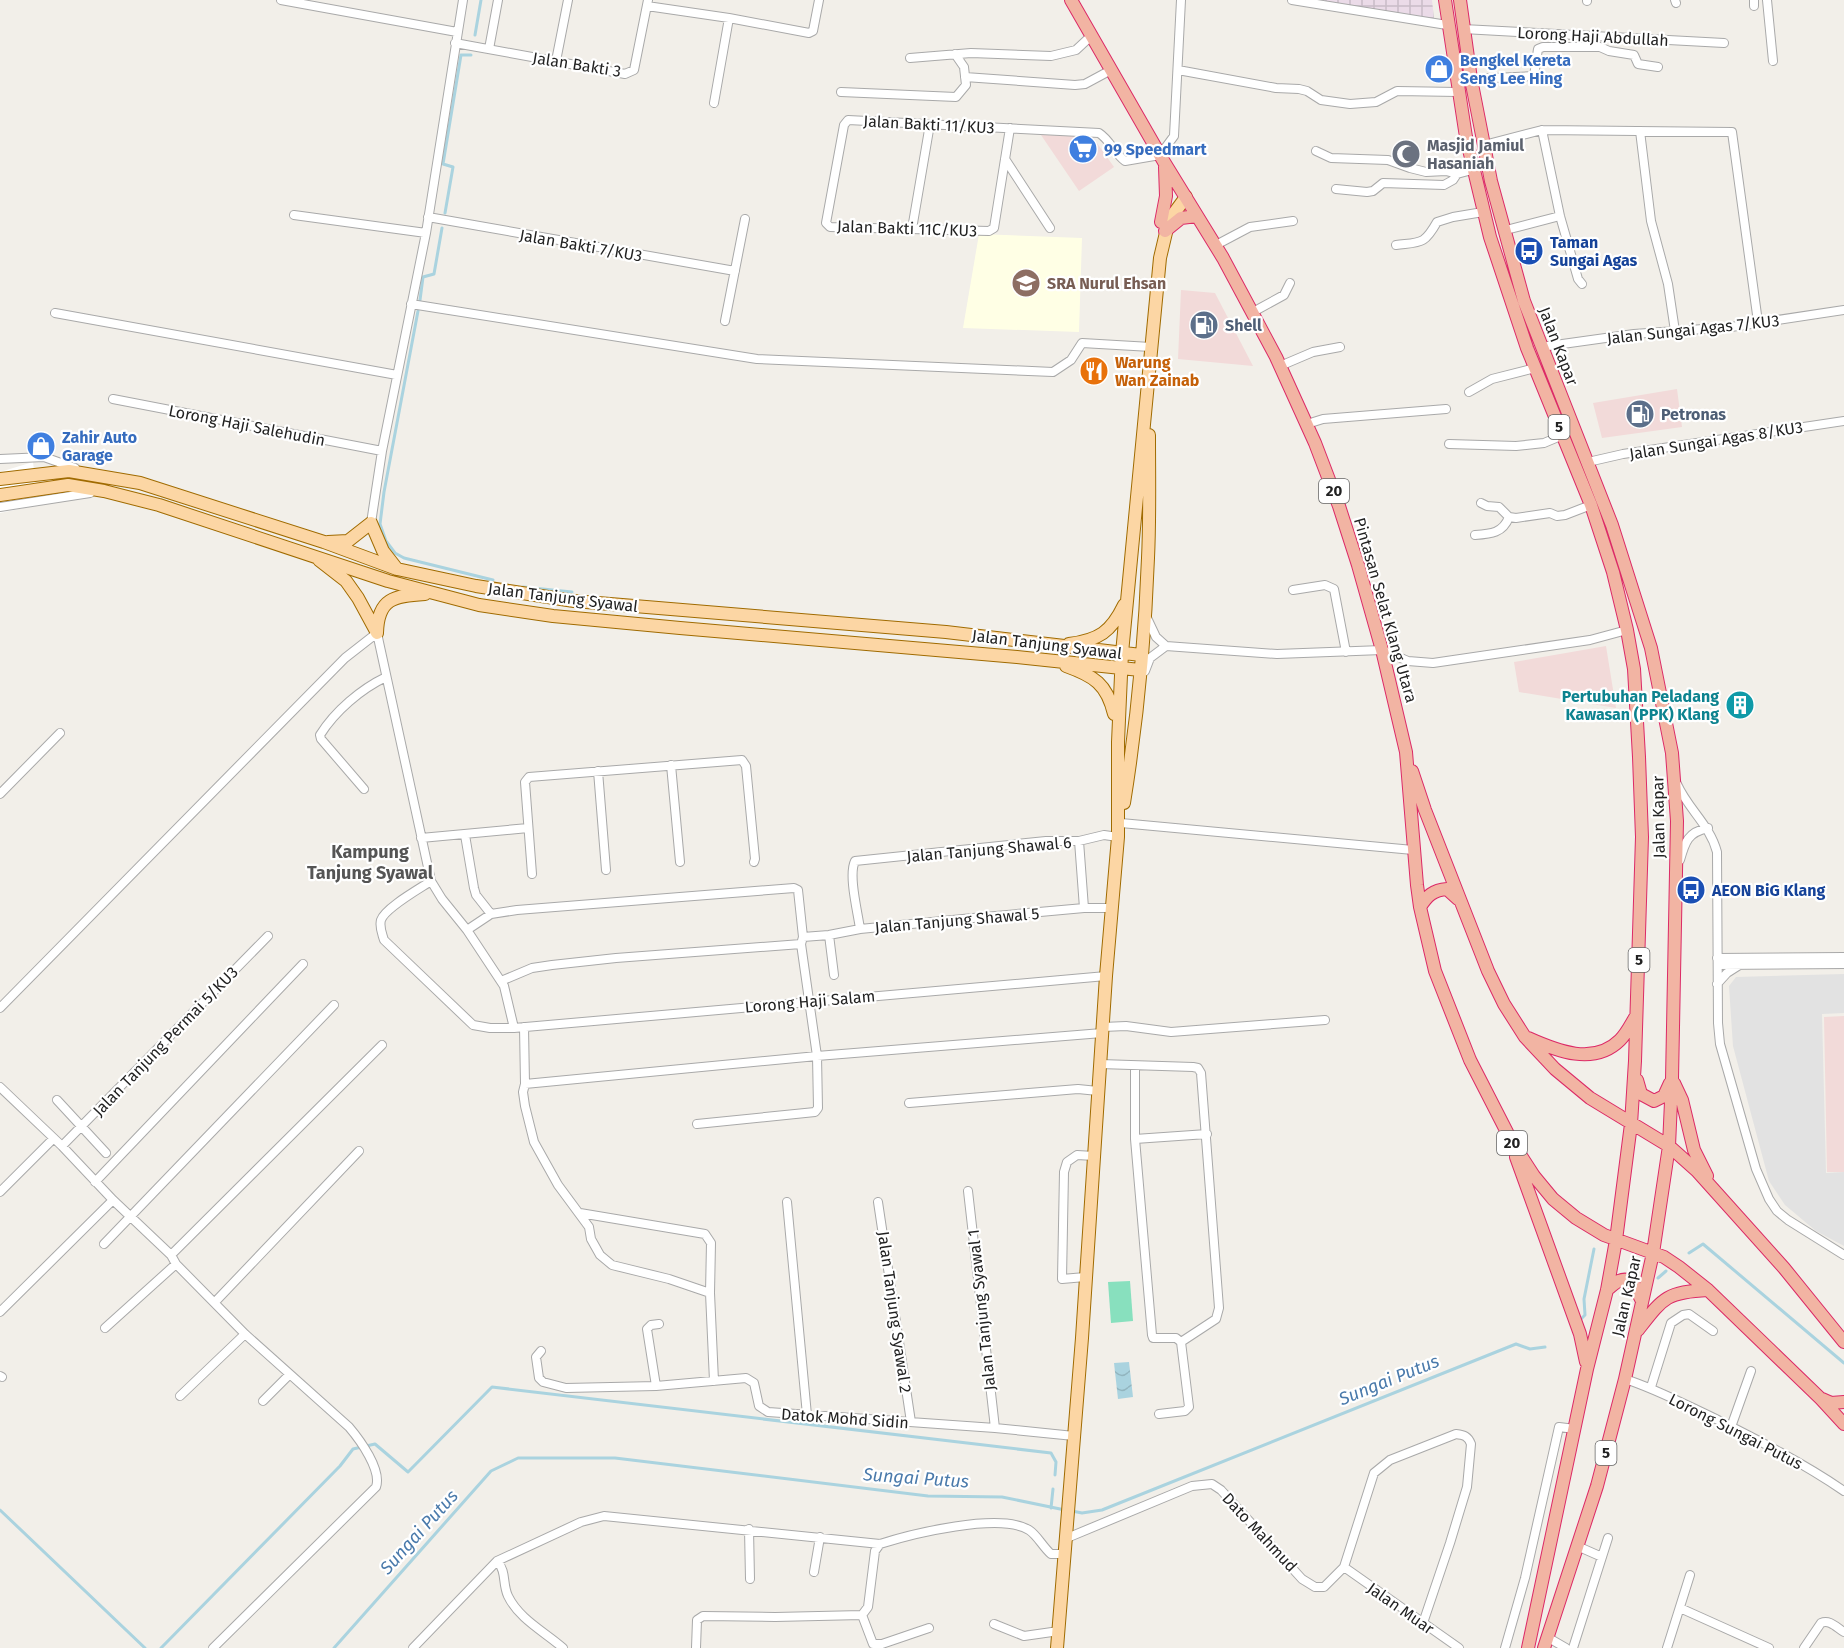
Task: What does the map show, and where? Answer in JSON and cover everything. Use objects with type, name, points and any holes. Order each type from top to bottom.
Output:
[{"type":"highway","name":"Pintasan Selat Klang Utara","points":[[1071,0],[1162,159],[1216,245],[1253,312],[1307,424],[1339,506],[1382,650],[1407,755],[1425,810],[1488,971],[1504,1004],[1525,1037],[1555,1069],[1590,1098],[1669,1146],[1712,1186],[1842,1338]]},
{"type":"highway","name":"Jalan Kapar","points":[[1445,0],[1458,92],[1472,170],[1483,212],[1523,337],[1591,505],[1613,572],[1627,630],[1634,679],[1642,837],[1637,1016],[1631,1124],[1616,1240],[1607,1290],[1587,1369],[1537,1616],[1528,1648]]},
{"type":"highway","name":"Jalan Kapar","points":[[1460,0],[1470,79],[1491,181],[1524,301],[1612,525],[1651,648],[1675,779],[1677,821],[1669,1146],[1653,1253],[1597,1486],[1545,1643]]},
{"type":"highway","points":[[1162,159],[1166,196],[1163,227]]},
{"type":"highway","points":[[1163,227],[1181,218],[1197,216]]},
{"type":"highway","name":"Pintasan Selat Klang Utara","points":[[1407,755],[1413,850],[1420,907],[1435,971],[1470,1060],[1512,1142],[1534,1176],[1554,1199],[1576,1218],[1604,1235],[1664,1257],[1708,1290],[1844,1424]]},
{"type":"highway","points":[[1420,907],[1427,896],[1438,890],[1447,889],[1461,901]]},
{"type":"highway","points":[[1525,1037],[1569,1054],[1597,1052],[1620,1040],[1637,1016]]},
{"type":"highway","points":[[1635,1061],[1638,1086],[1641,1094],[1648,1099],[1654,1101],[1664,1096],[1672,1079]]},
{"type":"highway","points":[[1672,1079],[1682,1100],[1694,1150],[1712,1186]]},
{"type":"highway","points":[[1512,1142],[1580,1334],[1587,1369]]},
{"type":"highway","points":[[1607,1290],[1618,1280],[1632,1281],[1642,1301]]},
{"type":"highway","points":[[1635,1334],[1665,1298],[1685,1291],[1708,1290]]},
{"type":"highway","points":[[1821,1399],[1831,1403],[1844,1402]]},
{"type":"main road","points":[[1057,1648],[1118,837],[1118,742],[1122,653],[1163,227],[1184,195]]},
{"type":"main road","points":[[1118,837],[1140,670],[1149,557],[1150,361]]},
{"type":"main road","name":"Jalan Tanjung Syawal","points":[[0,479],[69,471],[165,490],[324,542],[397,569],[476,586],[574,601],[946,632],[1141,655]]},
{"type":"main road","name":"Jalan Tanjung Syawal","points":[[0,495],[68,485],[104,491],[159,505],[388,580],[479,605],[553,616],[1140,670]]},
{"type":"main road","points":[[324,542],[348,540],[371,523],[383,551],[397,569]]},
{"type":"main road","points":[[312,554],[346,581],[376,633]]},
{"type":"main road","points":[[376,633],[381,609],[390,599],[438,593]]},
{"type":"main road","points":[[1050,646],[1079,643],[1098,637],[1113,626],[1129,595]]},
{"type":"main road","points":[[1053,661],[1077,670],[1098,682],[1110,696],[1118,742]]},
{"type":"street","points":[[281,0],[458,32]]},
{"type":"street","points":[[371,523],[382,451],[426,233],[455,43],[464,0]]},
{"type":"street","points":[[489,49],[498,0]]},
{"type":"street","points":[[556,62],[568,0]]},
{"type":"street","points":[[647,3],[809,33],[813,31],[819,0]]},
{"type":"street","points":[[1162,159],[1174,136],[1181,0]]},
{"type":"street","points":[[1293,0],[1448,25]]},
{"type":"street","points":[[1767,0],[1773,61]]},
{"type":"street","name":"Jalan Bakti 3","points":[[455,43],[625,74],[634,70],[647,3]]},
{"type":"street","points":[[714,103],[729,18]]},
{"type":"street","name":"Lorong Haji Abdullah","points":[[1463,29],[1724,43]]},
{"type":"street","points":[[910,58],[971,53],[1051,56],[1076,50],[1091,36]]},
{"type":"street","points":[[1470,79],[1534,76],[1538,49],[1543,47],[1600,47],[1609,51],[1634,55],[1638,64],[1658,67]]},
{"type":"street","points":[[841,92],[956,96],[966,85],[964,67],[955,54]]},
{"type":"street","points":[[965,77],[1075,85],[1085,84],[1111,70]]},
{"type":"street","points":[[1178,70],[1276,88],[1299,89],[1321,100],[1350,104],[1376,102],[1397,92],[1458,92]]},
{"type":"street","name":"Jalan Bakti 11/KU3","points":[[826,223],[844,124],[848,120],[1099,133],[1107,138],[1118,156],[1125,160],[1162,159]]},
{"type":"street","points":[[912,229],[930,124]]},
{"type":"street","name":"Jalan Bakti 11C/KU3","points":[[826,223],[830,227],[989,231],[994,228],[1010,128]]},
{"type":"street","points":[[1484,145],[1542,130],[1732,132],[1758,322]]},
{"type":"street","points":[[1542,130],[1560,216],[1578,279],[1582,285]]},
{"type":"street","points":[[1640,131],[1651,221],[1668,284],[1675,331]]},
{"type":"street","points":[[1316,150],[1331,158],[1388,160],[1426,172],[1446,171],[1457,174],[1472,170]]},
{"type":"street","points":[[1005,159],[1050,228]]},
{"type":"street","points":[[1336,189],[1367,192],[1373,191],[1383,183],[1444,184],[1453,180],[1457,174]]},
{"type":"street","points":[[1396,245],[1422,242],[1429,236],[1437,222],[1483,212]]},
{"type":"street","points":[[294,215],[426,233]]},
{"type":"street","points":[[1506,230],[1560,216]]},
{"type":"street","name":"Jalan Bakti 7/KU3","points":[[428,218],[735,271]]},
{"type":"street","points":[[725,321],[745,219]]},
{"type":"street","points":[[1216,245],[1250,227],[1293,221]]},
{"type":"street","points":[[1253,312],[1284,294],[1290,284]]},
{"type":"street","points":[[411,304],[757,359],[1053,372],[1071,360],[1082,343],[1151,347]]},
{"type":"street","name":"Jalan Sungai Agas 7/KU3","points":[[1541,347],[1634,334],[1724,328],[1844,310]]},
{"type":"street","points":[[55,313],[397,375]]},
{"type":"street","points":[[1280,366],[1313,352],[1340,347]]},
{"type":"street","points":[[1468,392],[1492,379],[1535,368]]},
{"type":"street","name":"Lorong Haji Salehudin","points":[[113,399],[382,451]]},
{"type":"street","points":[[1307,424],[1323,419],[1446,410]]},
{"type":"street","name":"Jalan Sungai Agas 8/KU3","points":[[1588,462],[1623,454],[1844,421]]},
{"type":"street","points":[[1449,444],[1516,446],[1544,443],[1563,435]]},
{"type":"street","points":[[0,459],[44,457],[99,476]]},
{"type":"street","points":[[0,507],[59,496],[104,491]]},
{"type":"street","points":[[1481,503],[1499,507],[1509,517],[1516,518],[1550,513],[1557,516],[1564,515],[1591,505]]},
{"type":"street","points":[[1475,535],[1491,534],[1501,530],[1509,517]]},
{"type":"street","points":[[1293,590],[1331,586],[1334,590],[1346,651]]},
{"type":"street","points":[[1145,613],[1156,637],[1166,646]]},
{"type":"street","points":[[1136,705],[1146,666],[1157,651],[1166,646],[1277,654],[1382,650],[1408,661],[1444,662],[1590,639],[1627,630]]},
{"type":"street","points":[[0,1008],[345,658],[376,633],[431,881],[501,981],[514,1028]]},
{"type":"street","points":[[364,789],[320,735],[364,689],[386,677]]},
{"type":"street","points":[[0,794],[60,733]]},
{"type":"street","points":[[532,874],[526,779],[741,760],[745,762],[754,862]]},
{"type":"street","points":[[671,765],[680,862]]},
{"type":"street","points":[[598,771],[606,870]]},
{"type":"street","points":[[1675,779],[1685,800],[1708,828],[1717,852],[1717,984],[1720,1044],[1762,1186],[1777,1210],[1788,1220],[1844,1255]]},
{"type":"street","points":[[1121,823],[1413,850]]},
{"type":"street","points":[[421,838],[528,828]]},
{"type":"street","points":[[1676,881],[1686,841],[1698,830],[1708,828]]},
{"type":"street","points":[[465,835],[476,895],[491,914]]},
{"type":"street","name":"Jalan Tanjung Shawal 6","points":[[860,929],[853,866],[855,861],[1046,842],[1079,841],[1104,836],[1118,837]]},
{"type":"street","points":[[1079,841],[1084,908]]},
{"type":"street","name":"Lorong Haji Salam","points":[[431,881],[391,909],[381,919],[380,928],[384,940],[473,1025],[490,1028],[514,1028],[1106,976]]},
{"type":"street","points":[[467,930],[491,914],[556,906],[794,888],[798,890],[802,941],[817,1056],[818,1103],[815,1112],[697,1124]]},
{"type":"street","name":"Jalan Tanjung Shawal 5","points":[[501,981],[532,968],[552,965],[802,941],[860,929],[1084,908],[1112,908]]},
{"type":"street","points":[[830,935],[834,975]]},
{"type":"street","name":"Jalan Tanjung Permai 5/KU3","points":[[62,1146],[268,936]]},
{"type":"street","points":[[1718,937],[1725,951],[1738,962]]},
{"type":"street","points":[[1717,984],[1738,962],[1844,957]]},
{"type":"street","points":[[1718,962],[1844,963]]},
{"type":"street","points":[[95,1182],[303,964]]},
{"type":"street","points":[[104,1244],[334,1005]]},
{"type":"street","points":[[525,1084],[1126,1026],[1171,1032],[1324,1020]]},
{"type":"street","points":[[524,1027],[525,1084],[523,1092],[534,1142],[558,1185],[589,1227],[595,1248],[612,1265],[660,1276],[710,1293]]},
{"type":"street","points":[[171,1255],[382,1046]]},
{"type":"street","points":[[1100,1064],[1198,1068],[1201,1073],[1219,1308],[1216,1319],[1181,1342]]},
{"type":"street","points":[[1135,1066],[1135,1139],[1152,1335],[1153,1338],[1176,1338],[1181,1342],[1189,1407],[1185,1411],[1159,1414]]},
{"type":"street","points":[[0,1087],[171,1255],[176,1264],[245,1335],[329,1408],[357,1437],[376,1470],[379,1480],[376,1487],[213,1648]]},
{"type":"street","points":[[909,1103],[1078,1089],[1098,1091]]},
{"type":"street","points":[[57,1100],[106,1153]]},
{"type":"street","points":[[1135,1139],[1207,1134]]},
{"type":"street","points":[[0,1192],[53,1139]]},
{"type":"street","points":[[215,1302],[359,1151]]},
{"type":"street","points":[[1085,1276],[1062,1279],[1064,1172],[1067,1162],[1077,1155],[1094,1156]]},
{"type":"street","name":"Jalan Tanjung Syawal 1","points":[[968,1191],[994,1428]]},
{"type":"street","points":[[0,1312],[113,1200]]},
{"type":"street","points":[[787,1202],[807,1414]]},
{"type":"street","name":"Jalan Tanjung Syawal 2","points":[[878,1202],[911,1422]]},
{"type":"street","points":[[580,1213],[705,1234],[711,1243],[710,1293],[714,1382]]},
{"type":"street","points":[[105,1328],[176,1264]]},
{"type":"street","points":[[1651,1387],[1671,1323],[1689,1314],[1713,1331]]},
{"type":"street","points":[[656,1386],[647,1329],[651,1325],[659,1324]]},
{"type":"street","points":[[180,1396],[245,1335]]},
{"type":"street","name":"Datok Mohd Sidin","points":[[541,1351],[536,1357],[538,1378],[543,1382],[566,1388],[656,1386],[750,1379],[754,1383],[759,1406],[768,1412],[1074,1436]]},
{"type":"street","points":[[1731,1427],[1751,1371]]},
{"type":"street","points":[[263,1401],[289,1375]]},
{"type":"street","name":"Lorong Sungai Putus","points":[[1624,1379],[1651,1387],[1731,1427],[1818,1473],[1844,1491]]},
{"type":"street","points":[[1505,1648],[1525,1578],[1559,1427],[1575,1429]]},
{"type":"street","points":[[1344,1567],[1374,1473],[1390,1460],[1456,1434],[1469,1438],[1471,1444],[1467,1487],[1423,1623]]},
{"type":"street","name":"Dato Mahmud","points":[[1067,1538],[1192,1486],[1212,1484],[1221,1490],[1302,1579],[1315,1587],[1324,1587],[1344,1567]]},
{"type":"street","points":[[412,1648],[497,1561],[581,1522],[604,1516],[880,1544],[915,1533],[998,1523],[1016,1525],[1030,1530],[1043,1548],[1051,1554],[1065,1554]]},
{"type":"street","points":[[749,1529],[750,1579]]},
{"type":"street","points":[[814,1572],[820,1537]]},
{"type":"street","points":[[1573,1648],[1608,1538]]},
{"type":"street","points":[[862,1615],[868,1607],[875,1551],[880,1544]]},
{"type":"street","points":[[1577,1546],[1602,1557]]},
{"type":"street","points":[[497,1561],[503,1568],[508,1597],[522,1615],[563,1648]]},
{"type":"street","name":"Jalan Muar","points":[[1344,1567],[1459,1648]]},
{"type":"street","points":[[1666,1648],[1690,1575]]},
{"type":"street","points":[[1680,1608],[1768,1648]]},
{"type":"street","points":[[862,1615],[871,1642],[877,1646],[929,1628]]},
{"type":"street","points":[[696,1648],[697,1620],[703,1616],[862,1615]]},
{"type":"street","points":[[1804,1648],[1821,1623],[1825,1621],[1844,1632]]},
{"type":"street","points":[[994,1624],[1024,1636],[1059,1631]]},
{"type":"street","points":[[1545,1643],[1566,1648]]},
{"type":"shaded area","points":[[1313,0],[1432,0],[1434,19]]},
{"type":"shaded area","points":[[1041,135],[1092,136],[1114,167],[1079,191]]},
{"type":"shaded area","name":"SRA Nurul Ehsan","points":[[979,234],[1082,238],[1079,332],[963,328]]},
{"type":"shaded area","points":[[1181,290],[1215,293],[1253,366],[1178,359]]},
{"type":"shaded area","points":[[1677,389],[1682,427],[1602,438],[1593,403]]},
{"type":"shaded area","points":[[1606,646],[1616,708],[1519,692],[1514,662]]},
{"type":"shaded area","points":[[1844,974],[1844,1013],[1822,1014],[1826,1173],[1844,1172],[1844,1246],[1816,1231],[1785,1205],[1769,1181],[1733,1046],[1729,986],[1736,977]]},
{"type":"shaded area","points":[[1844,1016],[1844,1172],[1827,1172],[1824,1017]]},
{"type":"green space","points":[[1130,1281],[1133,1321],[1111,1323],[1108,1282]]},
{"type":"water","points":[[1129,1362],[1133,1397],[1118,1399],[1114,1363]]},
{"type":"pier","points":[[33,462],[38,505],[0,513],[0,472]]},
{"type":"waterway","points":[[475,35],[481,0]]},
{"type":"waterway","points":[[445,213],[453,167],[443,164],[461,55],[471,55]]},
{"type":"waterway","points":[[420,300],[423,277],[434,274],[442,228]]},
{"type":"waterway","points":[[418,311],[380,524],[386,541],[395,553],[404,558],[493,580]]},
{"type":"waterway","points":[[523,587],[572,592]]},
{"type":"waterway","points":[[1689,1253],[1703,1244],[1844,1363]]},
{"type":"waterway","points":[[1580,1320],[1585,1315],[1584,1299],[1594,1249]]},
{"type":"waterway","points":[[1658,1278],[1666,1271]]},
{"type":"waterway","name":"Sungai Putus","points":[[1072,1511],[1082,1513],[1102,1510],[1516,1344],[1530,1349],[1545,1347]]},
{"type":"waterway","points":[[161,1648],[340,1466],[353,1449],[375,1444],[408,1472],[492,1387],[1051,1453],[1056,1462],[1055,1475]]},
{"type":"waterway","name":"Sungai Putus","points":[[334,1648],[491,1471],[518,1458],[615,1458],[928,1496],[1002,1497],[1065,1510]]},
{"type":"waterway","points":[[1051,1508],[1053,1489]]},
{"type":"waterway","points":[[0,1510],[145,1648]]},
{"type":"place","name":"Bengkel Kereta Seng Lee Hing","points":[[1439,69]]},
{"type":"place","name":"99 Speedmart","points":[[1083,149]]},
{"type":"place","name":"Masjid Jamiul Hasaniah","points":[[1406,154]]},
{"type":"place","name":"Taman Sungai Agas","points":[[1529,251]]},
{"type":"place","name":"SRA Nurul Ehsan","points":[[1026,283]]},
{"type":"place","name":"Shell","points":[[1204,325]]},
{"type":"place","name":"Warung Wan Zainab","points":[[1094,371]]},
{"type":"place","name":"Petronas","points":[[1640,414]]},
{"type":"place","name":"Zahir Auto Garage","points":[[41,446]]},
{"type":"place","name":"Pertubuhan Peladang Kawasan (PPK) Klang","points":[[1740,705]]},
{"type":"place","name":"AEON BiG Klang","points":[[1691,890]]},
{"type":"district","name":"Kampung Tanjung Syawal","points":[[370,862]]}]
